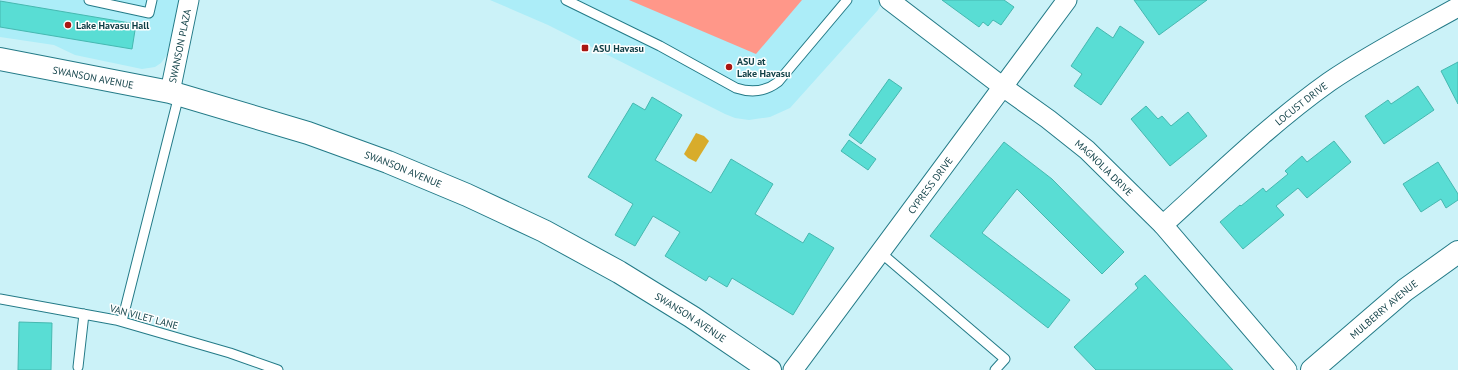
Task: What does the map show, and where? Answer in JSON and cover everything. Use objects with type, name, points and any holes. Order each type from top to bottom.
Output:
[{"type":"street","name":"SWANSON PLAZA","points":[[174,94],[189,0]]},
{"type":"street","name":"MAGNOLIA DRIVE","points":[[889,0],[1003,87],[1048,118],[1087,150],[1163,225],[1288,370]]},
{"type":"street","name":"CYPRESS DRIVE","points":[[793,370],[1067,0]]},
{"type":"street","name":"LOCUST DRIVE","points":[[1163,225],[1267,132],[1330,82],[1385,48],[1458,7]]},
{"type":"street","name":"SWANSON AVENUE","points":[[0,59],[174,94],[308,133],[388,162],[467,195],[544,232],[620,272],[692,316],[770,370]]},
{"type":"street","name":"MULBERRY AVENUE","points":[[1312,370],[1405,290],[1458,252]]},
{"type":"lane","points":[[89,0],[149,13],[152,0]]},
{"type":"lane","points":[[566,0],[660,46],[736,88],[754,92],[767,89],[778,82],[847,0]]},
{"type":"lane","points":[[122,321],[174,94]]},
{"type":"lane","points":[[880,252],[1005,359],[995,370]]},
{"type":"lane","name":"VAN VILET LANE","points":[[0,299],[122,321],[230,353],[278,370]]},
{"type":"lane","points":[[78,367],[84,314]]},
{"type":"shaded area","points":[[0,0],[180,0],[167,55],[161,63],[155,67],[142,69],[75,55],[54,45],[0,37]]},
{"type":"shaded area","name":"ASU at Lake Havasu","points":[[490,0],[883,0],[878,10],[790,108],[770,117],[749,120],[735,118],[725,114],[548,25]]},
{"type":"shaded area","points":[[629,0],[802,0],[756,54]]},
{"type":"shaded area","points":[[696,133],[704,136],[709,141],[696,162],[684,154]]},
{"type":"building","points":[[942,0],[1004,0],[1014,7],[1001,25],[993,20],[988,26],[983,22],[979,27]]},
{"type":"building","points":[[1134,0],[1207,0],[1159,35]]},
{"type":"building","name":"Lake Havasu Hall","points":[[0,1],[136,24],[132,49],[0,27]]},
{"type":"building","points":[[1120,26],[1144,42],[1101,105],[1074,86],[1082,74],[1071,66],[1097,27],[1113,38]]},
{"type":"building","points":[[1458,62],[1458,104],[1441,71]]},
{"type":"building","points":[[889,79],[902,88],[861,144],[849,135]]},
{"type":"building","points":[[1418,86],[1434,110],[1384,144],[1365,116],[1388,100],[1391,104]]},
{"type":"building","points":[[652,97],[682,115],[655,160],[711,193],[731,159],[773,184],[755,214],[803,243],[809,233],[834,248],[793,315],[732,278],[727,287],[709,276],[706,281],[665,256],[680,232],[653,216],[635,246],[615,235],[633,204],[588,177],[633,103],[645,110]]},
{"type":"building","points":[[1146,106],[1158,119],[1162,116],[1171,126],[1188,112],[1207,136],[1170,166],[1131,119]]},
{"type":"building","points":[[849,140],[876,159],[868,170],[841,151]]},
{"type":"building","points":[[1334,141],[1351,162],[1307,198],[1298,188],[1276,206],[1284,215],[1243,249],[1220,222],[1263,188],[1266,192],[1288,174],[1285,171],[1302,156],[1307,162]]},
{"type":"building","points":[[1004,142],[1052,179],[1124,252],[1102,274],[1017,189],[982,233],[1070,300],[1048,328],[930,236]]},
{"type":"building","points":[[1438,162],[1458,194],[1458,200],[1446,208],[1441,199],[1421,212],[1403,184]]},
{"type":"building","points":[[1145,275],[1233,370],[1096,370],[1074,347],[1138,288],[1135,284]]},
{"type":"building","points":[[19,322],[52,323],[51,370],[18,370]]},
{"type":"place","name":"Lake Havasu Hall","points":[[68,25]]},
{"type":"place","name":"ASU Havasu","points":[[585,48]]},
{"type":"place","name":"ASU at Lake Havasu","points":[[729,67]]}]
